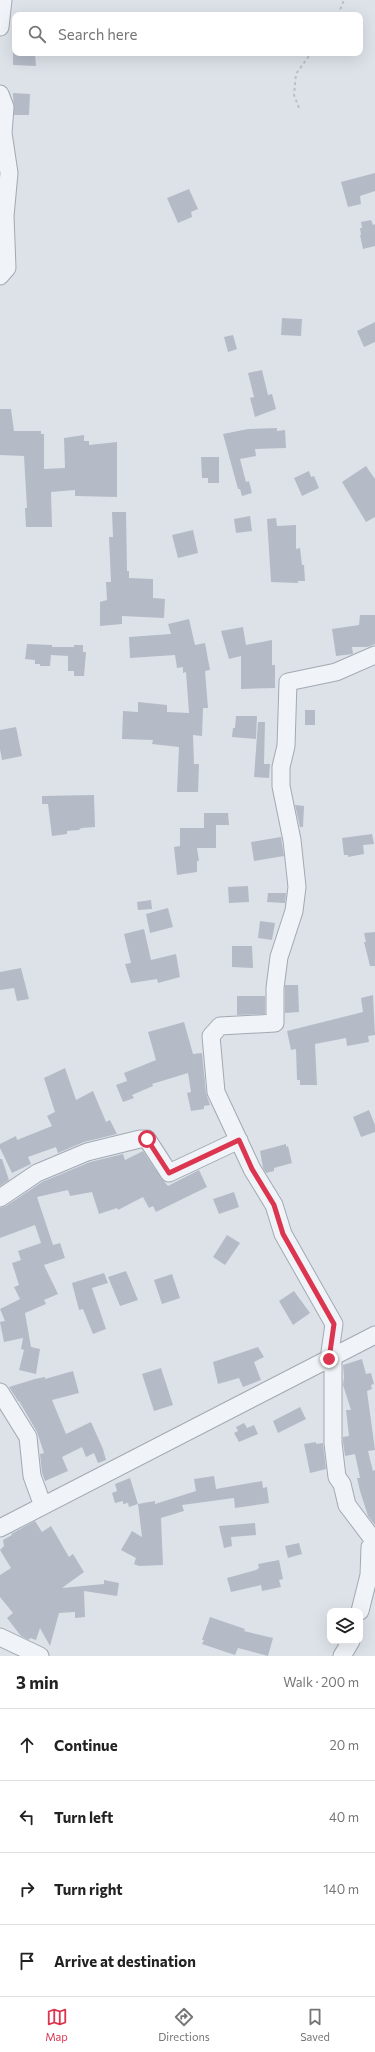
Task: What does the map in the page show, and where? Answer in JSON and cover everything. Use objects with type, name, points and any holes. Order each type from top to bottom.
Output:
[{"type":"street","points":[[0,27],[3,0]]},
{"type":"street","points":[[0,94],[5,106],[3,133],[9,173],[5,216],[7,268],[0,276]]},
{"type":"street","points":[[361,1608],[369,1575],[370,1547],[375,1543],[347,1505],[342,1484],[337,1477],[333,1443],[331,1357],[334,1324],[283,1234],[274,1205],[252,1169],[216,1092],[210,1036],[220,1026],[275,1023],[275,988],[279,957],[294,911],[297,887],[292,840],[281,786],[281,767],[286,746],[288,682],[336,672],[375,655]]},
{"type":"street","points":[[0,1198],[37,1173],[87,1152],[112,1145],[147,1139],[169,1173],[239,1140]]},
{"type":"street","points":[[0,1528],[375,1335]]},
{"type":"street","points":[[0,1392],[28,1437],[32,1476],[43,1506]]},
{"type":"street","points":[[0,1637],[40,1656]]},
{"type":"path","points":[[339,12],[344,0]]},
{"type":"path","points":[[299,108],[294,95],[296,74],[309,56]]},
{"type":"building","points":[[13,56],[35,56],[36,66],[13,65]]},
{"type":"building","points":[[13,93],[30,94],[29,115],[14,115]]},
{"type":"building","points":[[375,173],[375,191],[360,196],[361,204],[348,207],[341,182]]},
{"type":"building","points":[[189,189],[198,209],[191,212],[192,217],[178,223],[167,198]]},
{"type":"building","points":[[371,220],[373,225],[375,224],[375,246],[363,249],[360,235],[360,228],[362,228],[361,222]]},
{"type":"building","points":[[282,318],[302,319],[301,336],[281,335]]},
{"type":"building","points":[[375,322],[375,342],[364,347],[357,331]]},
{"type":"building","points":[[233,335],[237,349],[228,352],[224,337]]},
{"type":"building","points":[[262,370],[268,395],[272,394],[276,409],[255,417],[250,398],[254,397],[248,373]]},
{"type":"building","points":[[0,409],[11,409],[14,431],[41,431],[41,434],[44,434],[44,469],[65,468],[64,438],[84,435],[84,441],[89,441],[89,445],[117,442],[117,497],[75,496],[75,490],[51,492],[52,527],[26,527],[25,508],[27,508],[24,456],[0,455]]},
{"type":"building","points":[[277,428],[277,431],[285,430],[286,448],[255,449],[256,456],[240,459],[246,482],[249,481],[252,493],[242,496],[240,489],[238,489],[223,434],[248,429]]},
{"type":"building","points":[[201,457],[219,457],[219,483],[208,483],[208,478],[202,478]]},
{"type":"building","points":[[366,466],[375,479],[375,517],[366,522],[342,482]]},
{"type":"building","points":[[309,471],[311,477],[314,476],[319,488],[302,496],[294,478]]},
{"type":"building","points":[[112,512],[126,512],[127,571],[129,571],[129,578],[153,579],[153,598],[165,599],[164,618],[122,616],[122,624],[100,626],[100,602],[107,600],[106,582],[111,582],[109,537],[113,537]]},
{"type":"building","points":[[250,516],[252,531],[236,533],[234,519]]},
{"type":"building","points":[[276,518],[277,526],[296,525],[296,549],[300,548],[302,565],[304,565],[305,581],[298,581],[298,583],[271,582],[267,519]]},
{"type":"building","points":[[193,530],[198,553],[178,558],[172,535]]},
{"type":"building","points":[[360,615],[375,615],[375,644],[368,647],[352,647],[353,654],[336,656],[332,629],[359,625]]},
{"type":"building","points":[[189,619],[195,645],[205,643],[210,670],[205,671],[208,708],[203,708],[202,736],[193,735],[194,764],[199,764],[198,792],[177,792],[179,747],[152,744],[153,740],[122,739],[123,711],[138,712],[138,702],[167,705],[167,712],[189,713],[186,672],[183,673],[183,667],[177,668],[175,655],[130,658],[129,637],[171,634],[168,624]]},
{"type":"building","points":[[243,627],[246,645],[272,640],[272,665],[275,665],[275,688],[241,689],[241,656],[229,659],[221,631]]},
{"type":"building","points":[[27,644],[52,645],[52,647],[74,647],[74,645],[83,645],[83,652],[86,652],[84,676],[74,676],[74,671],[68,671],[68,656],[51,655],[50,666],[40,666],[40,664],[35,664],[35,660],[25,659]]},
{"type":"building","points":[[305,710],[315,710],[315,725],[305,725]]},
{"type":"building","points":[[236,716],[257,716],[256,739],[232,737],[233,728],[235,728]]},
{"type":"building","points":[[258,722],[265,722],[264,764],[270,764],[269,778],[254,777]]},
{"type":"building","points":[[16,727],[22,756],[2,760],[0,749],[0,730]]},
{"type":"building","points":[[94,795],[95,827],[67,831],[67,834],[52,836],[48,804],[42,804],[42,796]]},
{"type":"building","points":[[295,805],[304,806],[303,827],[300,827]]},
{"type":"building","points":[[204,813],[228,813],[229,825],[216,825],[216,848],[197,848],[199,861],[197,861],[197,872],[177,875],[174,847],[180,846],[180,828],[204,828]]},
{"type":"building","points":[[372,834],[374,844],[363,845],[364,854],[348,857],[348,855],[344,855],[342,838]]},
{"type":"building","points":[[281,837],[284,856],[254,861],[251,842]]},
{"type":"building","points":[[248,886],[249,902],[229,903],[228,887]]},
{"type":"building","points":[[268,893],[286,893],[285,903],[267,902]]},
{"type":"building","points":[[151,900],[152,909],[138,910],[137,902]]},
{"type":"building","points":[[168,908],[173,927],[150,933],[146,914]]},
{"type":"building","points":[[260,921],[275,923],[272,940],[258,938]]},
{"type":"building","points":[[144,929],[151,960],[176,954],[180,977],[158,983],[157,979],[131,983],[125,964],[131,963],[124,934]]},
{"type":"building","points":[[375,932],[375,966],[370,966],[364,942],[366,942],[364,933]]},
{"type":"building","points":[[232,946],[252,946],[253,968],[232,967]]},
{"type":"building","points":[[21,968],[29,999],[17,1001],[14,988],[0,990],[0,972]]},
{"type":"building","points":[[285,985],[298,985],[299,1012],[285,1013]]},
{"type":"building","points":[[373,995],[375,1035],[368,1036],[369,1042],[347,1046],[346,1038],[315,1044],[317,1085],[300,1085],[300,1080],[297,1080],[296,1049],[291,1050],[287,1031],[363,1012],[361,998]]},
{"type":"building","points":[[237,996],[265,996],[265,1014],[237,1015]]},
{"type":"building","points":[[184,1022],[193,1054],[202,1053],[206,1093],[210,1105],[204,1106],[204,1109],[191,1111],[187,1093],[191,1092],[188,1073],[152,1084],[153,1086],[132,1095],[134,1098],[123,1102],[116,1085],[127,1081],[124,1073],[156,1060],[148,1032]]},
{"type":"building","points":[[65,1068],[76,1100],[93,1091],[106,1122],[110,1120],[117,1134],[84,1142],[58,1153],[56,1147],[28,1157],[31,1164],[12,1173],[0,1148],[0,1144],[16,1136],[17,1140],[52,1126],[47,1116],[55,1112],[44,1078]]},
{"type":"building","points":[[369,1110],[375,1125],[375,1132],[361,1137],[353,1117]]},
{"type":"building","points":[[286,1144],[286,1147],[288,1146],[292,1163],[274,1168],[274,1171],[266,1173],[263,1168],[260,1151]]},
{"type":"building","points":[[143,1151],[168,1186],[199,1170],[207,1187],[156,1212],[153,1206],[149,1208],[143,1197],[118,1210],[117,1208],[99,1214],[92,1192],[70,1196],[68,1190],[37,1197],[53,1245],[60,1243],[65,1258],[44,1265],[58,1294],[44,1300],[46,1304],[25,1313],[31,1347],[40,1349],[36,1374],[19,1370],[24,1350],[21,1349],[23,1338],[4,1342],[0,1322],[5,1321],[0,1309],[20,1299],[14,1287],[19,1285],[12,1263],[21,1260],[18,1251],[41,1243],[35,1225],[0,1238],[0,1208],[6,1206],[42,1182],[90,1162],[123,1154],[125,1160]]},
{"type":"building","points":[[0,1159],[2,1159],[9,1180],[0,1186]]},
{"type":"building","points":[[234,1192],[239,1207],[219,1214],[213,1199]]},
{"type":"building","points":[[227,1235],[240,1243],[225,1265],[213,1257]]},
{"type":"building","points":[[126,1271],[138,1300],[120,1306],[108,1277]]},
{"type":"building","points":[[104,1273],[108,1283],[92,1288],[106,1329],[93,1334],[83,1309],[79,1310],[72,1283]]},
{"type":"building","points":[[172,1274],[180,1298],[162,1304],[154,1280]]},
{"type":"building","points":[[294,1291],[310,1313],[293,1325],[279,1301]]},
{"type":"building","points":[[258,1347],[264,1357],[254,1362],[261,1380],[243,1387],[239,1378],[218,1384],[213,1362]]},
{"type":"building","points":[[362,1359],[366,1374],[371,1373],[374,1384],[371,1385],[372,1389],[367,1391],[375,1450],[368,1451],[373,1471],[375,1470],[375,1525],[368,1516],[360,1491],[357,1478],[360,1478],[355,1454],[345,1456],[343,1442],[343,1437],[349,1436],[346,1410],[351,1410],[343,1385],[343,1365]]},
{"type":"building","points":[[161,1368],[173,1405],[154,1411],[142,1374]]},
{"type":"building","points":[[73,1371],[79,1393],[52,1400],[66,1434],[91,1422],[103,1449],[106,1460],[98,1463],[94,1453],[86,1457],[82,1447],[62,1457],[68,1471],[45,1481],[42,1473],[40,1454],[44,1453],[37,1432],[9,1387],[35,1379],[45,1377],[45,1379]]},
{"type":"building","points":[[300,1407],[306,1419],[278,1433],[273,1421]]},
{"type":"building","points":[[244,1423],[247,1428],[254,1425],[258,1434],[239,1442],[234,1433],[238,1431],[236,1427]]},
{"type":"building","points":[[316,1442],[316,1444],[323,1443],[326,1469],[310,1473],[304,1444]]},
{"type":"building","points":[[214,1476],[216,1489],[262,1481],[263,1488],[267,1487],[269,1503],[235,1508],[234,1498],[182,1505],[184,1511],[161,1518],[163,1565],[139,1566],[134,1564],[136,1558],[121,1550],[132,1531],[142,1537],[138,1504],[155,1501],[155,1504],[196,1491],[194,1479]]},
{"type":"building","points":[[130,1478],[138,1504],[129,1507],[128,1503],[123,1504],[123,1501],[115,1503],[112,1493],[117,1491],[115,1484]]},
{"type":"building","points":[[35,1521],[42,1532],[51,1526],[69,1557],[73,1554],[84,1572],[62,1588],[104,1584],[104,1580],[119,1583],[117,1596],[84,1591],[85,1617],[75,1618],[75,1612],[59,1613],[50,1646],[40,1628],[36,1640],[30,1638],[29,1640],[21,1636],[7,1618],[13,1613],[0,1597],[0,1575],[11,1568],[0,1550],[4,1546],[3,1540]]},
{"type":"building","points":[[255,1523],[256,1535],[231,1537],[232,1546],[224,1548],[219,1526]]},
{"type":"building","points":[[299,1543],[302,1554],[288,1558],[285,1546]]},
{"type":"building","points":[[279,1560],[283,1579],[279,1580],[281,1587],[262,1591],[261,1585],[231,1592],[227,1578],[256,1570],[259,1568],[258,1564]]},
{"type":"building","points":[[210,1617],[245,1629],[244,1631],[273,1638],[268,1656],[238,1648],[235,1655],[202,1644]]},
{"type":"route","points":[[147,1139],[169,1173],[239,1140],[252,1169],[274,1205],[283,1234],[334,1324],[329,1359]]}]
